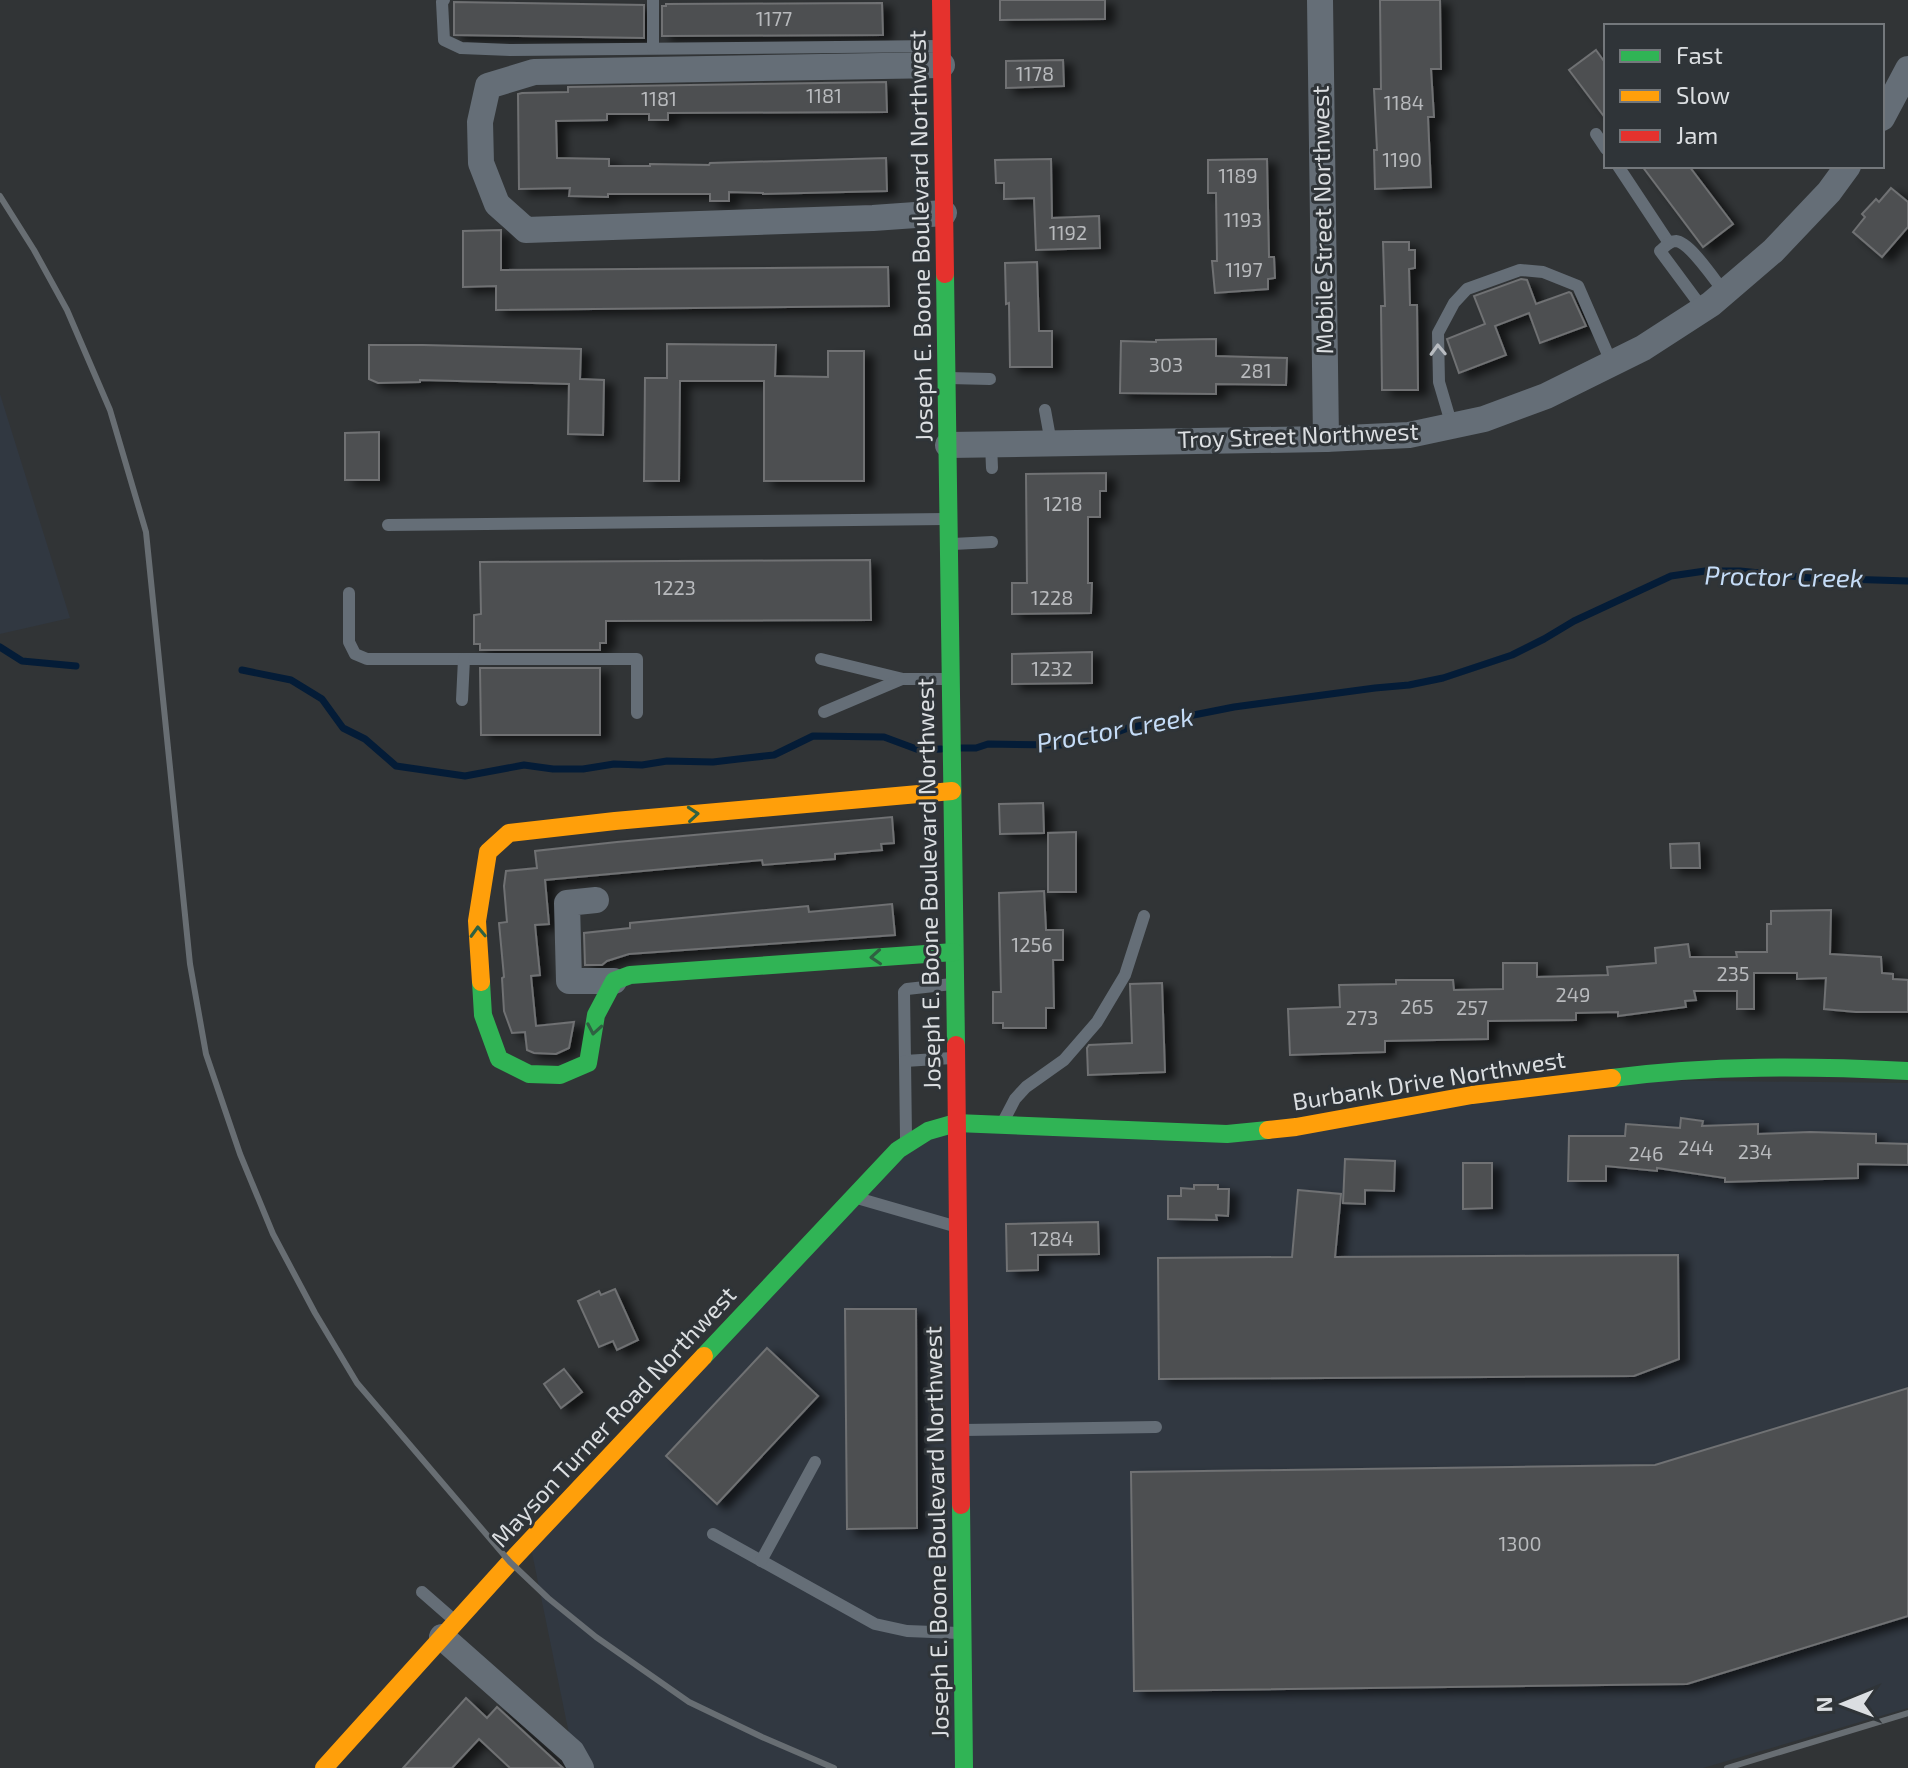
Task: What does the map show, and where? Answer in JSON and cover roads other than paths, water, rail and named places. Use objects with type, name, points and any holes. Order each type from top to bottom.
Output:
[{"type":"street","name":"Joseph E. Boone Boulevard Northwest","points":[[941,0],[964,1768]]},
{"type":"street","name":"Mobile Street Northwest","points":[[1320,0],[1326,439]]},
{"type":"street","points":[[942,55],[534,72],[488,86],[480,122],[481,163],[497,204],[526,230],[944,213]]},
{"type":"street","points":[[1884,114],[1908,69]]},
{"type":"street","name":"Troy Street Northwest","points":[[948,445],[992,456],[1051,443],[1409,435],[1484,419],[1546,396],[1612,364],[1703,309],[1773,251],[1829,192],[1847,168]]},
{"type":"street","points":[[614,981],[596,1015],[588,1063],[560,1075],[529,1074],[499,1059],[483,1015],[477,921],[488,852],[509,833],[952,791]]},
{"type":"street","points":[[596,900],[567,903],[569,981],[614,981],[630,975],[954,952]]},
{"type":"street","name":"Burbank Drive Northwest","points":[[956,1123],[1227,1134],[1296,1127],[1472,1095],[1665,1071],[1831,1067],[1908,1071]]},
{"type":"street","name":"Mayson Turner Road Northwest","points":[[330,1766],[521,1551],[898,1150],[928,1131],[956,1123]]},
{"type":"street","points":[[449,1630],[572,1752],[581,1768]]},
{"type":"lane","points":[[444,0],[444,40],[461,48],[653,48],[942,55]]},
{"type":"lane","points":[[653,0],[653,48]]},
{"type":"lane","points":[[1596,134],[1604,146]]},
{"type":"lane","points":[[1619,168],[1669,243]]},
{"type":"lane","points":[[1703,309],[1660,251],[1669,243],[1678,241],[1687,246],[1725,293]]},
{"type":"lane","points":[[1452,426],[1439,382],[1438,333],[1454,303],[1467,289],[1520,270],[1543,272],[1578,286],[1612,364]]},
{"type":"lane","points":[[947,378],[990,379]]},
{"type":"lane","points":[[1045,410],[1051,443]]},
{"type":"lane","points":[[388,525],[949,519]]},
{"type":"lane","points":[[949,544],[992,542]]},
{"type":"lane","points":[[349,593],[349,642],[355,654],[367,659],[637,659],[637,713]]},
{"type":"lane","points":[[462,700],[464,659]]},
{"type":"lane","points":[[821,659],[903,679],[951,679]]},
{"type":"lane","points":[[824,712],[903,679]]},
{"type":"lane","points":[[1001,1125],[1015,1099],[1026,1087],[1064,1060],[1097,1022],[1125,975],[1144,916]]},
{"type":"lane","points":[[906,1145],[904,992],[907,989],[955,984]]},
{"type":"lane","points":[[905,1061],[956,1058]]},
{"type":"lane","points":[[853,1198],[957,1227]]},
{"type":"lane","points":[[960,1430],[1156,1427]]},
{"type":"lane","points":[[761,1561],[815,1462]]},
{"type":"lane","points":[[713,1534],[875,1624],[907,1631],[962,1633]]},
{"type":"lane","points":[[422,1592],[449,1630]]},
{"type":"waterway","name":"Proctor Creek","points":[[961,748],[988,744],[1060,745],[1096,740],[1128,728],[1234,707],[1443,678],[1512,655],[1574,621],[1671,576],[1705,571],[1740,571],[1811,578],[1908,581]]},
{"type":"waterway","name":"Proctor Creek","points":[[0,647],[22,661],[76,666]]},
{"type":"waterway","name":"Proctor Creek","points":[[242,670],[291,680],[322,699],[343,728],[365,739],[396,766],[465,776],[524,765],[583,769],[614,764],[713,762],[774,755],[813,736],[884,737],[919,750],[941,749]]},
{"type":"railway","points":[[0,196],[67,310],[110,410],[146,532],[190,964],[206,1054],[240,1154],[273,1234],[357,1383],[510,1562],[596,1637],[689,1702],[834,1768]]},
{"type":"railway","points":[[1727,1768],[1908,1713]]}]
